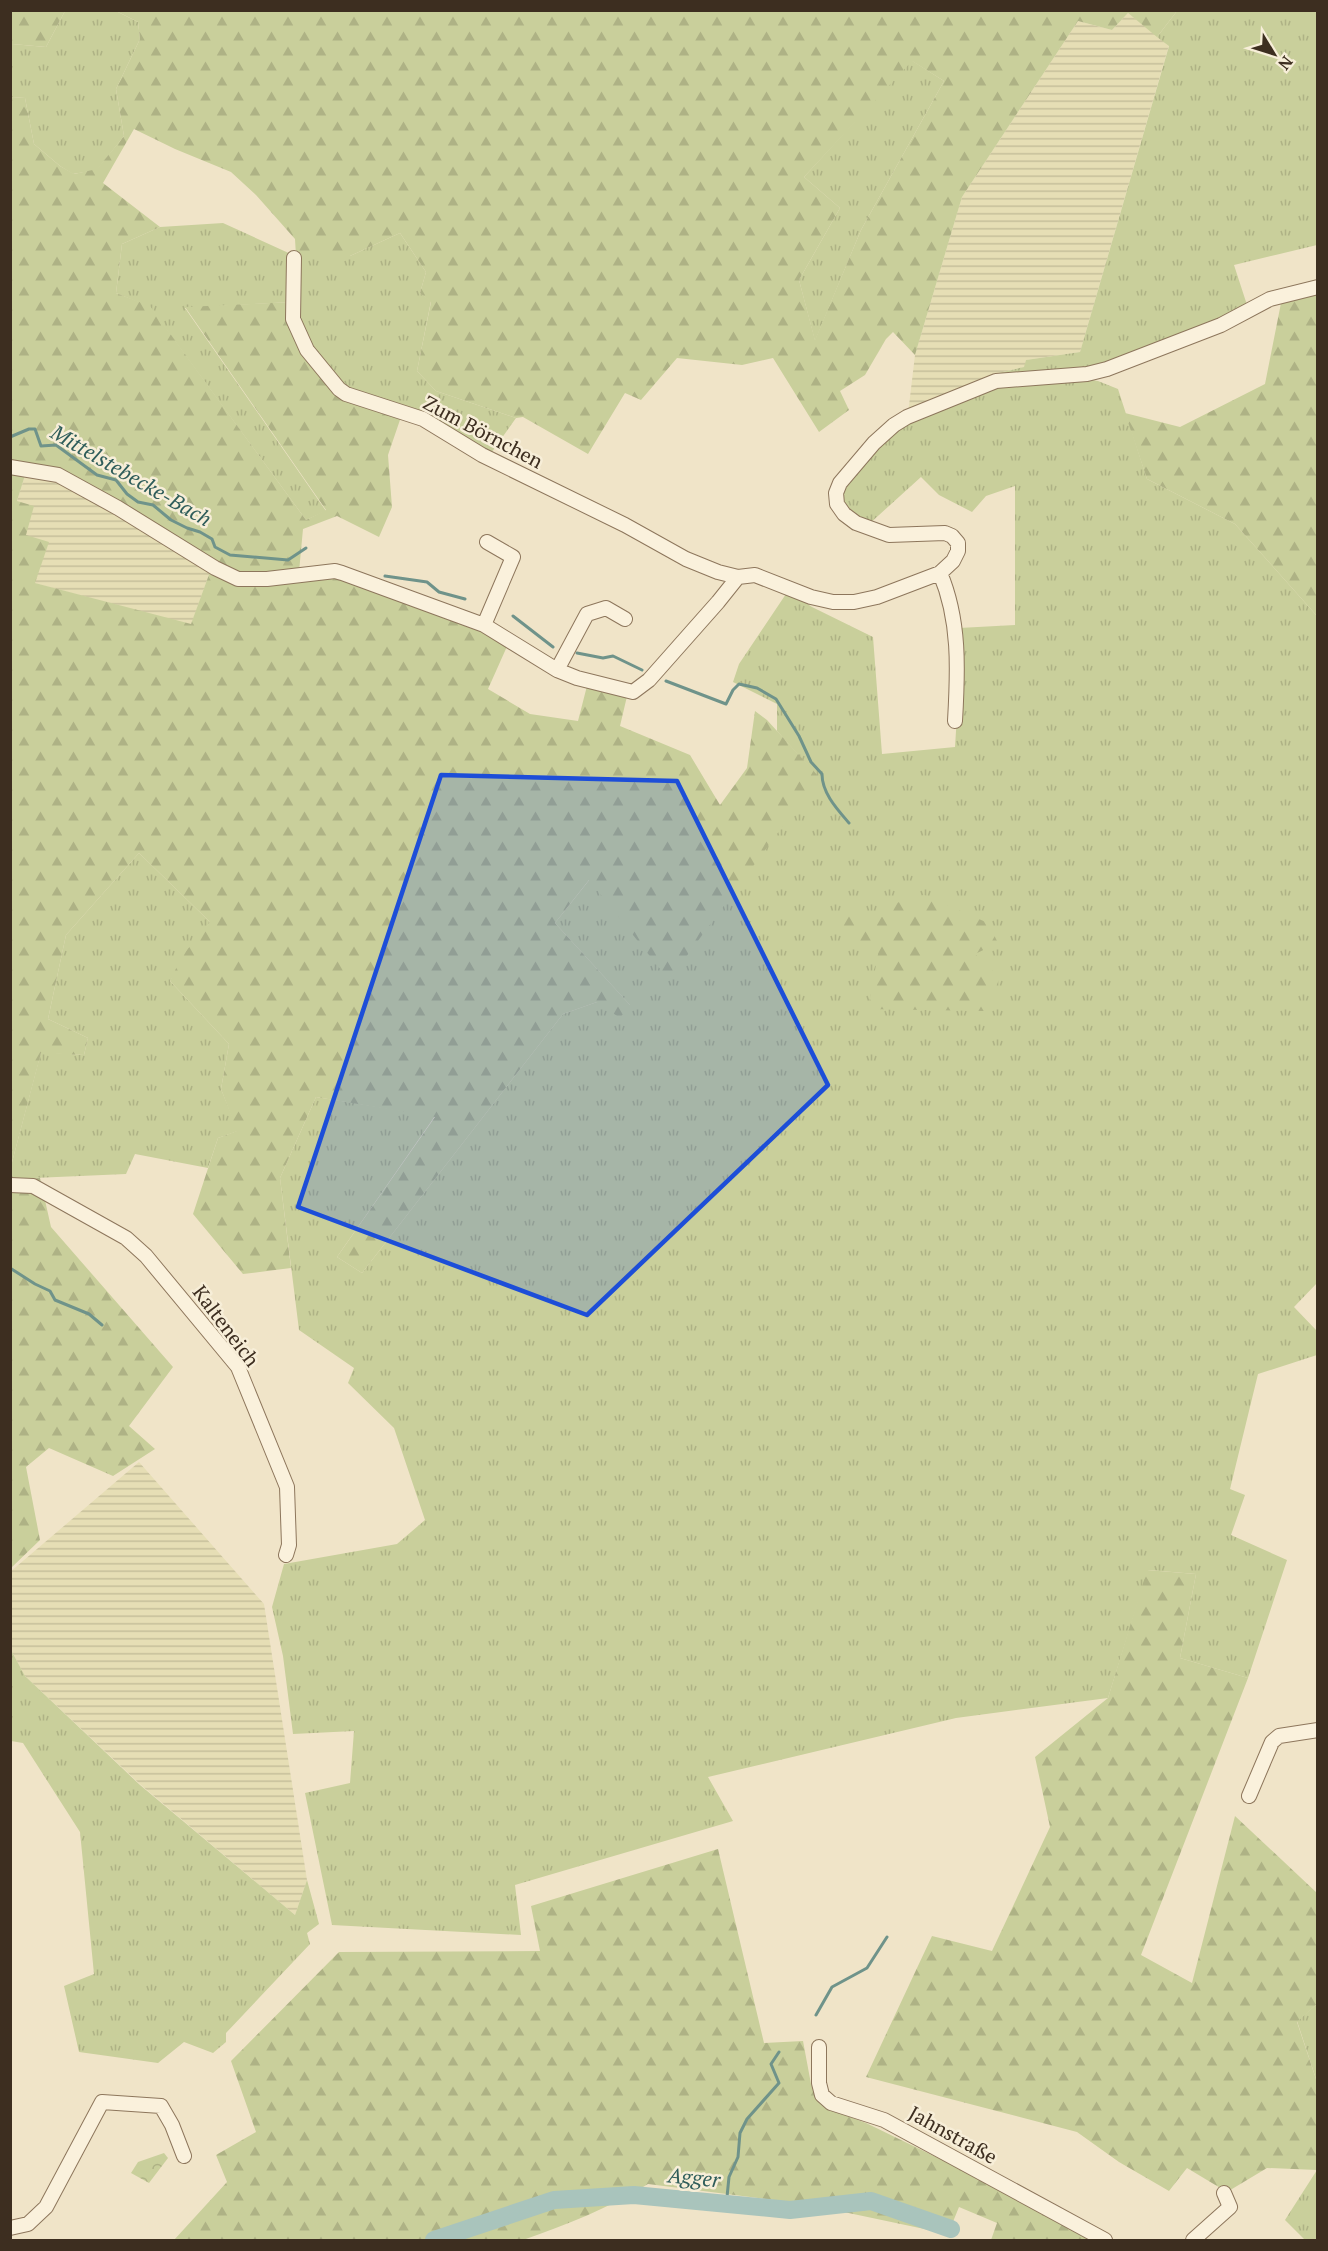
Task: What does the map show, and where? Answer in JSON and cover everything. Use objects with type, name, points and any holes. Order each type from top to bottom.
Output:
[{"type":"street","name":"Zum Börnchen","points":[[294,258],[293,319],[307,350],[328,378],[346,394],[423,419],[482,455],[625,525],[686,559],[718,572],[738,577],[755,575],[811,597],[833,602],[854,602],[877,597],[940,573]]},
{"type":"street","points":[[955,721],[956,628],[940,573],[953,561],[958,551],[958,543],[952,536],[945,533],[889,535],[856,523],[844,514],[837,504],[836,493],[840,483],[874,443],[907,417],[996,381],[1087,374],[1107,369],[1221,325],[1270,298],[1317,287]]},
{"type":"street","points":[[10,467],[57,475],[118,508],[215,568],[238,579],[267,579],[335,571],[484,625],[557,670],[577,678],[633,692],[649,680],[738,577]]},
{"type":"street","points":[[484,625],[513,557],[487,542]]},
{"type":"street","points":[[557,670],[587,614],[606,608],[625,619]]},
{"type":"street","name":"Kalteneich","points":[[10,1185],[33,1186],[126,1238],[146,1256],[238,1368],[287,1487],[290,1545],[286,1555]]},
{"type":"street","points":[[1249,1796],[1272,1742],[1279,1736],[1317,1730]]},
{"type":"street","name":"Jahnstraße","points":[[819,2047],[819,2083],[822,2095],[831,2103],[884,2121],[1105,2241]]},
{"type":"street","points":[[10,2229],[28,2224],[46,2207],[102,2102],[161,2106],[172,2125],[184,2156]]},
{"type":"street","points":[[1193,2241],[1230,2207],[1224,2193]]},
{"type":"highlighted area","points":[[441,775],[677,781],[828,1085],[587,1315],[298,1207]]},
{"type":"shaded area","points":[[1128,13],[1169,45],[1080,352],[1026,360],[1025,367],[994,374],[994,379],[908,414],[915,355],[962,197],[1078,21],[1112,30]]},
{"type":"shaded area","points":[[26,472],[57,478],[211,569],[191,625],[34,583],[26,535],[17,501]]},
{"type":"shaded area","points":[[139,1462],[264,1604],[307,1880],[295,1915],[141,1785],[25,1676],[11,1650],[10,1572]]},
{"type":"green space","points":[[11,10],[65,11],[46,47],[12,44],[11,49]]},
{"type":"green space","points":[[65,11],[116,11],[138,22],[140,39],[116,89],[124,136],[97,170],[73,174],[34,144],[25,98],[11,97],[12,44],[46,47]]},
{"type":"green space","points":[[116,11],[1177,11],[1157,37],[1128,13],[1112,30],[1078,21],[962,197],[915,355],[893,332],[886,339],[865,375],[840,391],[849,410],[819,432],[773,358],[742,365],[677,358],[641,400],[625,393],[588,454],[523,417],[516,418],[436,391],[417,371],[431,302],[420,293],[426,272],[400,233],[350,256],[296,256],[295,239],[256,195],[231,172],[134,129],[103,183],[160,227],[122,244],[116,293],[150,306],[306,520],[326,510],[185,307],[291,302],[305,345],[345,396],[402,414],[388,455],[392,507],[379,537],[337,516],[303,529],[299,572],[335,572],[509,642],[488,689],[530,714],[578,721],[588,682],[628,692],[620,726],[690,755],[720,805],[747,768],[755,711],[767,720],[819,777],[669,980],[589,880],[555,923],[630,1005],[620,1018],[597,1002],[563,1014],[362,1273],[337,1257],[435,1117],[316,1097],[280,1178],[291,1268],[243,1274],[193,1214],[218,1138],[237,1131],[221,1089],[229,1044],[170,981],[182,956],[210,922],[139,853],[66,935],[48,1019],[88,1038],[84,1055],[41,1053],[11,1166],[11,97],[25,98],[34,144],[60,166],[74,174],[97,169],[124,136],[116,89],[140,39],[138,22]],"holes":[[[912,61],[944,81],[861,230],[815,340],[799,280],[840,208],[804,177]],[[26,472],[57,478],[211,569],[191,624],[35,583],[49,542],[26,535],[34,506],[17,501]]]},
{"type":"green space","points":[[1177,11],[1317,11],[1317,245],[1234,265],[1248,308],[1108,366],[994,379],[994,374],[1024,367],[1026,360],[1080,352],[1169,46],[1157,37]]},
{"type":"green space","points":[[911,60],[944,81],[861,230],[815,341],[799,280],[840,208],[804,177]]},
{"type":"green space","points":[[223,223],[293,255],[291,302],[185,308],[326,511],[306,520],[150,307],[116,293],[122,244],[160,227]]},
{"type":"green space","points":[[400,233],[426,272],[420,293],[431,301],[417,371],[436,391],[516,418],[489,456],[445,430],[347,393],[308,343],[294,303],[296,256],[350,256]]},
{"type":"green space","points":[[1317,289],[1317,616],[1235,524],[1147,479],[1125,413],[1180,427],[1265,384],[1282,298]]},
{"type":"green space","points":[[1079,378],[1098,381],[1118,389],[1147,479],[1235,524],[1317,616],[1318,1282],[1294,1307],[1317,1331],[1317,1355],[1258,1374],[1230,1489],[1245,1495],[1231,1535],[1287,1560],[1248,1678],[1180,1658],[1196,1574],[1148,1570],[1108,1698],[956,1718],[708,1777],[733,1821],[515,1885],[521,1935],[332,1925],[305,1793],[350,1783],[354,1731],[293,1734],[283,1656],[272,1607],[284,1564],[397,1544],[425,1520],[394,1428],[348,1383],[354,1368],[299,1330],[280,1178],[316,1097],[435,1116],[337,1257],[362,1273],[563,1014],[597,1002],[630,1005],[555,923],[590,879],[669,979],[818,777],[777,731],[777,704],[733,682],[739,664],[788,591],[812,607],[873,637],[882,754],[955,747],[959,683],[959,628],[1015,625],[1015,486],[986,496],[972,512],[939,495],[921,477],[868,525],[846,511],[841,502],[843,488],[881,440],[907,420],[995,386]]},
{"type":"green space","points":[[139,853],[210,922],[170,981],[229,1044],[221,1089],[238,1131],[218,1138],[208,1168],[135,1154],[126,1174],[11,1179],[11,1166],[41,1052],[84,1055],[88,1038],[48,1019],[66,935]]},
{"type":"green space","points":[[924,895],[988,923],[998,943],[975,954],[1000,978],[984,1011],[868,1009],[880,943],[841,939],[843,916],[890,917],[896,903]]},
{"type":"green space","points":[[40,1178],[51,1227],[173,1367],[129,1426],[155,1449],[113,1476],[49,1448],[26,1467],[40,1540],[11,1568],[11,1179]]},
{"type":"green space","points":[[1147,1570],[1196,1574],[1180,1658],[1248,1678],[1141,1955],[1192,1983],[1235,1816],[1317,1893],[1317,2004],[1297,2022],[1317,2082],[1317,2170],[1267,2168],[1227,2192],[1187,2168],[1169,2191],[1119,2162],[1077,2132],[866,2077],[932,1936],[992,1951],[1050,1827],[1035,1757],[1108,1698]]},
{"type":"green space","points":[[11,1650],[25,1676],[140,1785],[295,1915],[307,1880],[319,1924],[307,1933],[310,1944],[226,2033],[226,2042],[213,2053],[184,2042],[158,2063],[79,2052],[64,1986],[94,1974],[80,1832],[23,1743],[11,1741]]},
{"type":"green space","points":[[718,1849],[764,2043],[803,2041],[811,2084],[824,2107],[866,2123],[969,2173],[1093,2240],[991,2240],[997,2223],[959,2207],[948,2234],[806,2204],[648,2184],[587,2215],[523,2240],[174,2240],[227,2182],[216,2155],[256,2132],[231,2061],[339,1952],[540,1951],[531,1906]]},
{"type":"green space","points":[[1317,2004],[1317,2082],[1297,2021]]},
{"type":"green space","points":[[164,2153],[168,2158],[149,2183],[131,2173],[138,2162]]},
{"type":"green space","points":[[1317,2170],[1317,2240],[1305,2240],[1285,2220]]},
{"type":"waterway","name":"Mittelstebecke-Bach","points":[[10,437],[29,429],[35,429],[41,446],[56,445],[97,475],[116,480],[127,494],[138,502],[153,505],[171,520],[200,532],[212,539],[215,547],[230,555],[288,560],[306,548]]},
{"type":"waterway","name":"Mittelstebecke-Bach","points":[[385,576],[427,582],[439,592],[465,599]]},
{"type":"waterway","name":"Mittelstebecke-Bach","points":[[513,616],[553,647]]},
{"type":"waterway","name":"Mittelstebecke-Bach","points":[[577,653],[603,658],[613,656],[642,670]]},
{"type":"waterway","name":"Mittelstebecke-Bach","points":[[666,681],[726,704],[739,684],[757,688],[776,699],[799,736],[811,762],[822,774],[831,800],[849,823]]},
{"type":"waterway","points":[[10,1268],[50,1291],[55,1300],[89,1314],[102,1325]]},
{"type":"waterway","points":[[816,2015],[832,1987],[867,1968],[887,1937]]},
{"type":"waterway","points":[[716,2203],[727,2197],[729,2177],[738,2157],[740,2133],[747,2119],[779,2083],[771,2064],[779,2052]]},
{"type":"waterway","name":"Agger","points":[[434,2240],[554,2200],[634,2195],[790,2210],[871,2201],[951,2229]]}]
